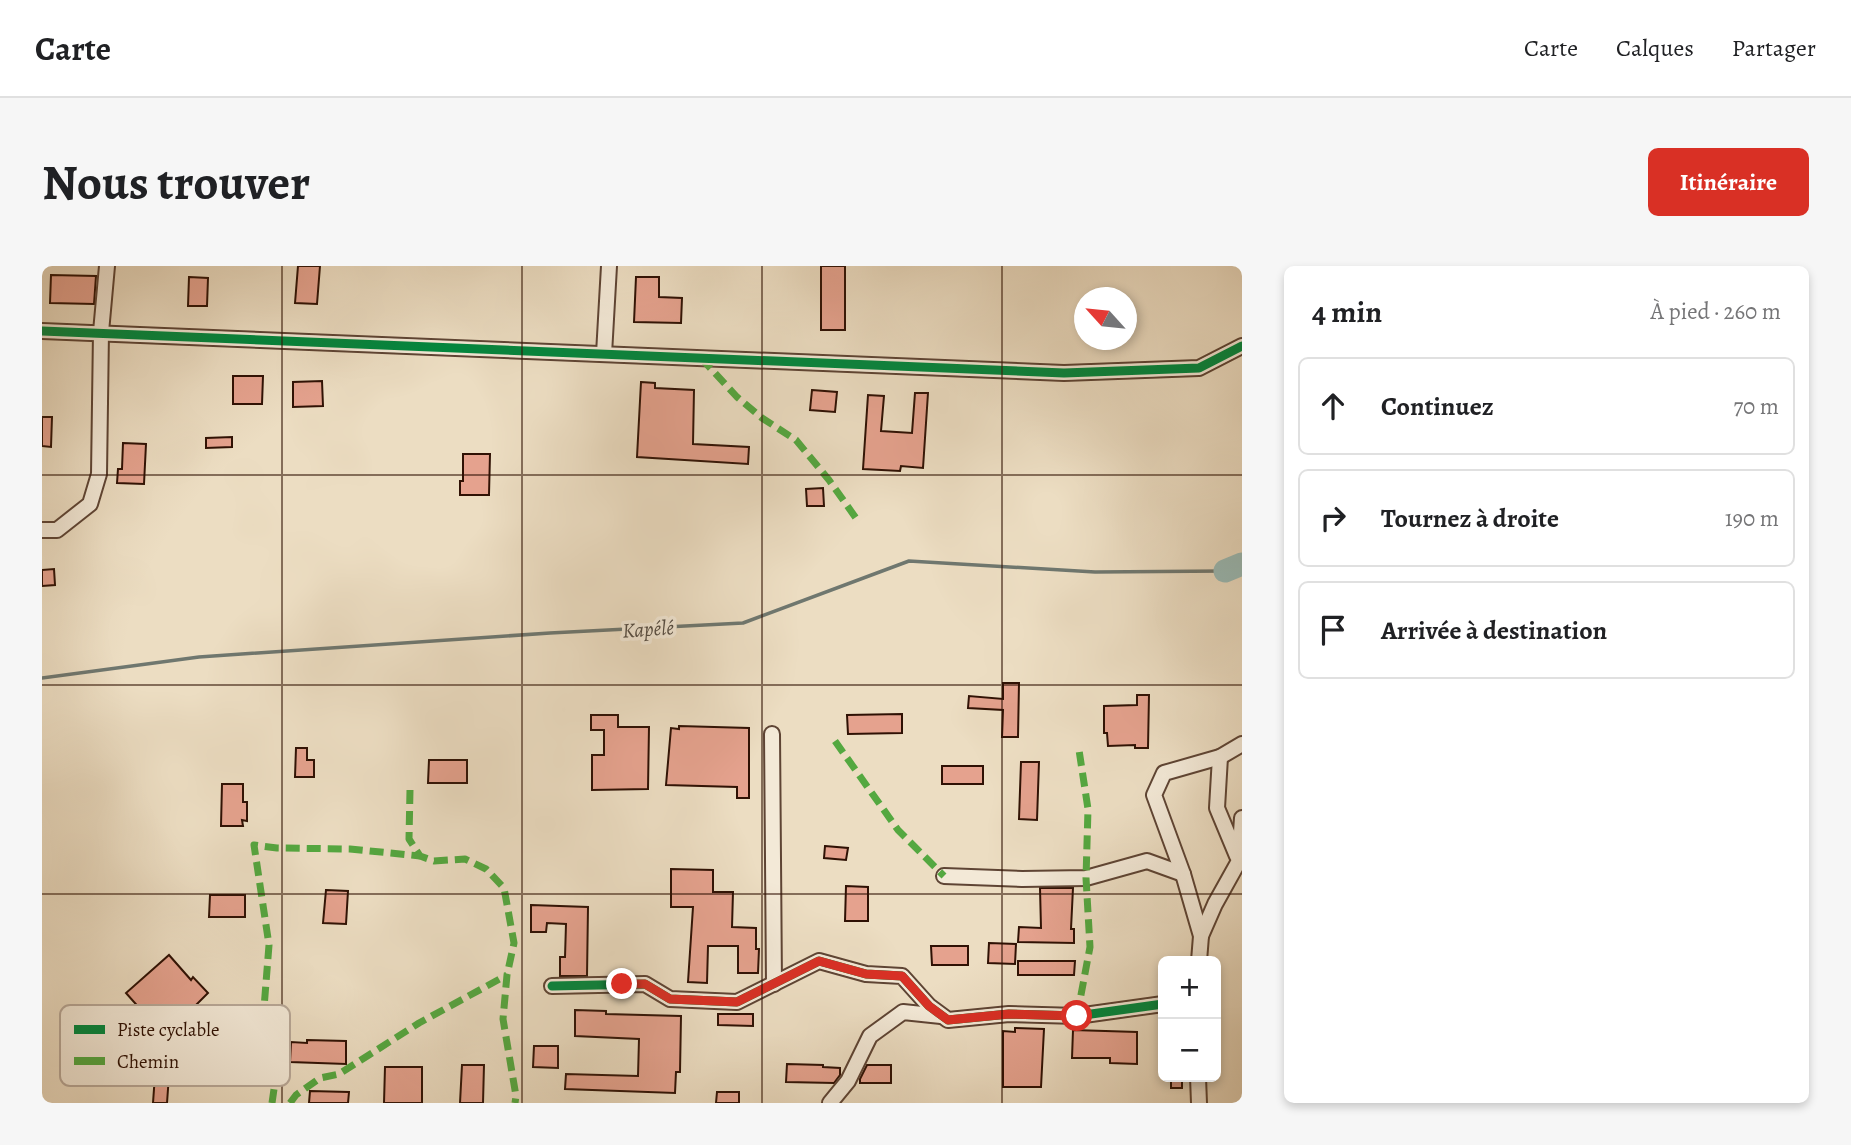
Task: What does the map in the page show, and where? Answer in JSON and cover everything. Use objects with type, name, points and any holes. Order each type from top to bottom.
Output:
[{"type":"street","points":[[42,530],[57,530],[90,504],[99,474],[101,332],[107,266]]},
{"type":"street","points":[[604,354],[609,266]]},
{"type":"street","points":[[42,331],[1064,373],[1199,368],[1242,346]]},
{"type":"street","points":[[772,734],[774,985]]},
{"type":"street","points":[[1201,936],[1183,874],[1154,795],[1164,773],[1220,757],[1242,744]]},
{"type":"street","points":[[1220,757],[1217,808],[1240,865]]},
{"type":"street","points":[[1199,956],[1201,936],[1215,904],[1240,865],[1242,818]]},
{"type":"street","points":[[944,876],[1086,878],[1147,861],[1183,874]]},
{"type":"street","points":[[552,986],[645,984],[670,999],[737,1002],[819,961],[866,974],[902,976],[929,1006],[948,1020],[1009,1014],[1077,1016],[1158,1005]]},
{"type":"street","points":[[830,1103],[848,1081],[870,1036],[903,1012],[942,1016]]},
{"type":"street","points":[[1198,1082],[1199,1103]]},
{"type":"building","points":[[298,266],[320,266],[317,304],[295,303]]},
{"type":"building","points":[[821,266],[845,266],[845,330],[821,330]]},
{"type":"building","points":[[51,275],[96,276],[94,304],[50,303]]},
{"type":"building","points":[[189,277],[208,278],[207,306],[188,306]]},
{"type":"building","points":[[636,277],[659,277],[659,297],[682,298],[681,323],[634,322]]},
{"type":"building","points":[[233,376],[263,376],[262,404],[233,404]]},
{"type":"building","points":[[322,381],[323,406],[293,407],[293,382]]},
{"type":"building","points":[[641,382],[655,383],[655,388],[694,390],[693,444],[749,447],[748,464],[637,457]]},
{"type":"building","points":[[812,390],[837,392],[835,412],[810,410]]},
{"type":"building","points":[[915,393],[928,393],[923,468],[901,466],[900,471],[863,469],[868,395],[884,396],[881,431],[912,433]]},
{"type":"building","points":[[42,417],[52,417],[51,447],[42,446]]},
{"type":"building","points":[[232,437],[232,447],[206,448],[206,438]]},
{"type":"building","points":[[123,443],[146,444],[144,484],[117,483],[118,469],[122,469]]},
{"type":"building","points":[[463,454],[490,454],[489,495],[460,495]]},
{"type":"building","points":[[823,488],[824,506],[807,506],[806,489]]},
{"type":"building","points":[[54,569],[55,585],[42,586],[42,570]]},
{"type":"building","points":[[1003,683],[1019,683],[1018,737],[1002,737],[1003,710],[968,708],[969,696],[1003,699]]},
{"type":"building","points":[[1137,695],[1149,695],[1148,748],[1135,748],[1135,745],[1108,746],[1107,733],[1104,733],[1104,706],[1137,705]]},
{"type":"building","points":[[902,714],[902,733],[848,734],[847,715]]},
{"type":"building","points":[[591,715],[618,715],[618,727],[649,727],[648,789],[592,790],[592,755],[604,755],[604,730],[591,730]]},
{"type":"building","points":[[679,726],[749,728],[749,798],[737,798],[737,787],[666,785],[671,728],[679,729]]},
{"type":"building","points":[[296,748],[307,748],[307,760],[314,760],[314,777],[295,777]]},
{"type":"building","points":[[429,760],[467,760],[467,783],[428,783]]},
{"type":"building","points":[[1021,762],[1039,762],[1037,820],[1019,819]]},
{"type":"building","points":[[942,766],[983,766],[983,784],[942,784]]},
{"type":"building","points":[[222,784],[243,784],[247,821],[242,820],[243,826],[221,826]]},
{"type":"building","points":[[825,846],[848,848],[846,860],[824,858]]},
{"type":"building","points":[[671,869],[713,870],[713,892],[733,892],[732,927],[756,928],[758,973],[738,973],[738,946],[708,946],[707,983],[688,982],[693,907],[671,907]]},
{"type":"building","points":[[846,886],[868,887],[868,921],[845,921]]},
{"type":"building","points":[[1040,888],[1073,888],[1071,929],[1074,929],[1074,943],[1018,942],[1019,927],[1041,928]]},
{"type":"building","points":[[326,890],[348,891],[346,924],[323,923]]},
{"type":"building","points":[[210,895],[245,895],[245,917],[209,917]]},
{"type":"building","points":[[531,905],[588,907],[587,976],[560,976],[560,957],[565,957],[566,924],[547,923],[546,932],[531,932]]},
{"type":"building","points":[[989,943],[1016,944],[1015,964],[988,963]]},
{"type":"building","points":[[931,946],[968,946],[968,965],[932,965]]},
{"type":"building","points":[[169,955],[191,980],[193,977],[208,993],[196,1005],[137,1005],[126,993]]},
{"type":"building","points":[[1018,961],[1075,961],[1074,975],[1018,975]]},
{"type":"building","points":[[575,1010],[606,1011],[606,1014],[681,1016],[680,1072],[676,1072],[675,1093],[565,1089],[566,1074],[638,1076],[639,1039],[575,1036]]},
{"type":"building","points":[[718,1014],[753,1014],[753,1026],[718,1025]]},
{"type":"building","points":[[1015,1028],[1044,1029],[1041,1087],[1003,1087],[1003,1031],[1015,1032]]},
{"type":"building","points":[[1073,1030],[1137,1032],[1137,1064],[1110,1063],[1110,1058],[1072,1058]]},
{"type":"building","points":[[307,1040],[346,1041],[346,1064],[290,1062],[291,1042],[307,1043]]},
{"type":"building","points":[[534,1046],[558,1046],[558,1068],[533,1067]]},
{"type":"building","points":[[787,1064],[840,1068],[840,1075],[834,1083],[786,1082]]},
{"type":"building","points":[[462,1065],[484,1065],[483,1103],[460,1103]]},
{"type":"building","points":[[867,1065],[891,1065],[891,1083],[860,1083]]},
{"type":"building","points":[[385,1067],[422,1067],[422,1103],[384,1103]]},
{"type":"building","points":[[1171,1082],[1182,1082],[1182,1088],[1171,1088]]},
{"type":"building","points":[[154,1086],[168,1086],[167,1103],[153,1103]]},
{"type":"building","points":[[310,1091],[349,1092],[348,1103],[309,1103]]},
{"type":"building","points":[[717,1092],[739,1092],[739,1103],[716,1103]]},
{"type":"waterway","name":"Kapélé","points":[[42,678],[199,657],[743,623],[909,561],[1095,572],[1225,571]]},
{"type":"waterway","name":"Kapélé","points":[[1225,571],[1242,564]]},
{"type":"marked path","points":[[701,358],[737,397],[762,418],[796,440],[858,521]]},
{"type":"marked path","points":[[835,741],[898,830],[944,876]]},
{"type":"marked path","points":[[1077,1016],[1090,947],[1086,878],[1088,809],[1079,750]]},
{"type":"marked path","points":[[410,790],[409,839],[420,856],[434,861],[465,859],[486,869],[504,888],[514,943],[507,975],[503,1019],[515,1103]]},
{"type":"marked path","points":[[264,1005],[269,945],[254,845],[350,849],[420,856]]},
{"type":"marked path","points":[[290,1103],[296,1095],[320,1078],[339,1074],[419,1023],[507,975]]},
{"type":"marked path","points":[[272,1103],[274,1086]]},
{"type":"cycle path","points":[[42,331],[1064,373],[1199,368],[1242,346]]},
{"type":"cycle path","points":[[552,986],[645,984],[670,999],[737,1002],[819,961],[866,974],[902,976],[929,1006],[948,1020],[1009,1014],[1077,1016],[1158,1005]]},
{"type":"route","points":[[622,984],[645,984],[670,999],[737,1002],[819,961],[866,974],[902,976],[929,1006],[948,1020],[1009,1014],[1077,1016]]}]
